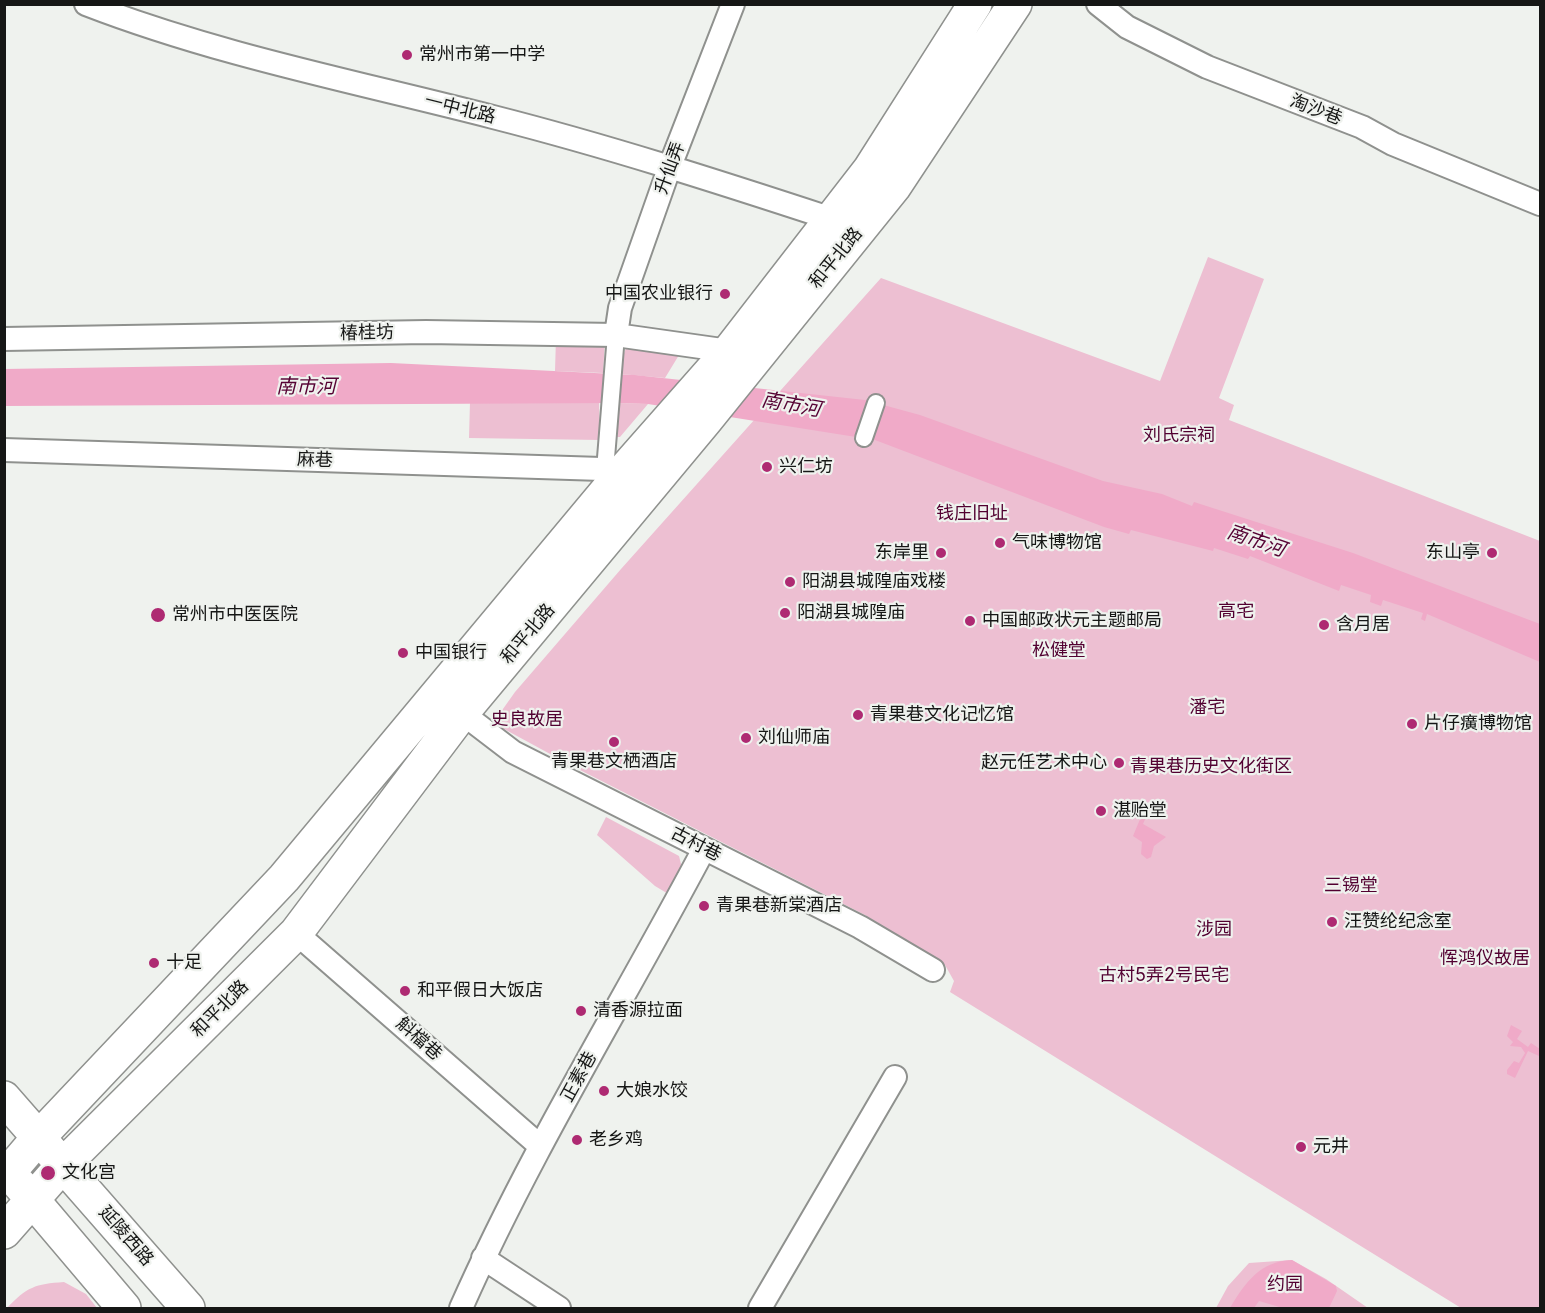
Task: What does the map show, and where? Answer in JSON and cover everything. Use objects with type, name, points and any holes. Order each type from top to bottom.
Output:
[{"type":"main road","name":"和平北路","points":[[4,1232],[62,1166],[296,933],[462,713],[706,420],[727,366],[870,168],[975,4]]},
{"type":"main road","name":"和平北路","points":[[6,1173],[284,878],[615,470],[727,366],[894,187],[1015,4]]},
{"type":"main road","name":"延陵西路","points":[[4,1098],[62,1166],[111,1217],[188,1308]]},
{"type":"main road","points":[[6,1173],[33,1198],[124,1308]]},
{"type":"street","name":"一中北路","points":[[86,4],[148,28],[495,117],[670,166],[831,219]]},
{"type":"street","name":"升仙弄","points":[[616,344],[620,308],[670,166],[733,4]]},
{"type":"street","name":"淘沙巷","points":[[1098,4],[1127,27],[1207,67],[1362,127],[1393,144],[1540,204]]},
{"type":"street","name":"椿桂坊","points":[[4,339],[426,332],[616,344],[727,366]]},
{"type":"street","points":[[615,470],[609,419],[616,344]]},
{"type":"street","points":[[864,438],[876,403]]},
{"type":"street","name":"麻巷","points":[[4,450],[662,471]]},
{"type":"street","name":"古村巷","points":[[462,713],[513,752],[860,927],[933,970]]},
{"type":"street","name":"正素巷","points":[[461,1308],[483,1258],[540,1146],[704,849]]},
{"type":"street","name":"斛檔巷","points":[[296,933],[540,1146]]},
{"type":"street","points":[[760,1308],[895,1077]]},
{"type":"street","points":[[483,1258],[559,1308]]},
{"type":"green space","name":"青果巷历史文化街区","points":[[1208,257],[1264,279],[1219,398],[1234,405],[1229,420],[1540,541],[1540,1308],[1461,1308],[950,992],[954,981],[945,965],[865,915],[576,768],[493,723],[515,692],[621,569],[881,278],[1160,381]]},
{"type":"green space","points":[[556,338],[605,340],[603,373],[555,371]]},
{"type":"green space","points":[[627,346],[675,352],[679,355],[665,378],[621,374],[622,358]]},
{"type":"green space","points":[[470,402],[599,402],[600,440],[469,438]]},
{"type":"green space","points":[[618,403],[648,404],[620,437],[616,437]]},
{"type":"green space","points":[[606,817],[679,856],[682,868],[670,895],[655,886],[597,835]]},
{"type":"green space","name":"约园","points":[[1292,1260],[1326,1279],[1368,1308],[1216,1308],[1228,1286],[1249,1263]]},
{"type":"green space","points":[[64,1282],[86,1294],[97,1308],[7,1308],[20,1295],[32,1288]]},
{"type":"water","name":"南市河","points":[[391,363],[635,375],[865,400],[920,415],[1103,481],[1162,494],[1192,506],[1194,502],[1353,553],[1540,624],[1540,662],[1427,614],[1425,621],[1421,619],[1423,613],[1383,600],[1381,606],[1370,602],[1371,595],[1341,585],[1339,591],[1250,556],[1248,559],[1214,548],[1213,551],[1131,530],[1129,534],[1104,527],[875,440],[648,404],[5,406],[4,369]]},
{"type":"water","points":[[1143,812],[1146,817],[1143,824],[1166,837],[1154,846],[1151,857],[1147,859],[1141,854],[1142,842],[1133,836]]},
{"type":"water","points":[[1511,1025],[1522,1031],[1517,1039],[1528,1047],[1531,1043],[1540,1049],[1539,1056],[1528,1051],[1515,1078],[1507,1074],[1507,1070],[1514,1061],[1519,1063],[1525,1053],[1521,1047],[1510,1046],[1513,1042],[1507,1036]]},
{"type":"water","name":"约园","points":[[1292,1260],[1336,1286],[1337,1291],[1329,1308],[1283,1308],[1259,1301],[1254,1308],[1230,1308],[1248,1282],[1262,1269],[1281,1261]]},
{"type":"place","name":"常州市第一中学","points":[[407,55]]},
{"type":"place","name":"中国农业银行","points":[[725,294]]},
{"type":"place","name":"兴仁坊","points":[[767,467]]},
{"type":"place","name":"气味博物馆","points":[[1000,543]]},
{"type":"place","name":"东岸里","points":[[941,553]]},
{"type":"place","name":"东山亭","points":[[1492,553]]},
{"type":"place","name":"阳湖县城隍庙戏楼","points":[[790,582]]},
{"type":"place","name":"阳湖县城隍庙","points":[[785,613]]},
{"type":"place","name":"常州市中医医院","points":[[158,615]]},
{"type":"place","name":"中国邮政状元主题邮局","points":[[970,621]]},
{"type":"place","name":"含月居","points":[[1324,625]]},
{"type":"place","name":"中国银行","points":[[403,653]]},
{"type":"place","name":"青果巷文化记忆馆","points":[[858,715]]},
{"type":"place","name":"片仔癀博物馆","points":[[1412,724]]},
{"type":"place","name":"刘仙师庙","points":[[746,738]]},
{"type":"place","name":"青果巷文栖酒店","points":[[614,742]]},
{"type":"place","name":"赵元任艺术中心","points":[[1119,763]]},
{"type":"place","name":"湛贻堂","points":[[1101,811]]},
{"type":"place","name":"青果巷新棠酒店","points":[[704,906]]},
{"type":"place","name":"汪赞纶纪念室","points":[[1332,922]]},
{"type":"place","name":"十足","points":[[154,963]]},
{"type":"place","name":"和平假日大饭店","points":[[405,991]]},
{"type":"place","name":"清香源拉面","points":[[581,1011]]},
{"type":"place","name":"大娘水饺","points":[[604,1091]]},
{"type":"place","name":"老乡鸡","points":[[577,1140]]},
{"type":"place","name":"元井","points":[[1301,1147]]},
{"type":"place","name":"文化宫","points":[[48,1173]]},
{"type":"park label","name":"刘氏宗祠","points":[[1179,436]]},
{"type":"park label","name":"钱庄旧址","points":[[972,514]]},
{"type":"park label","name":"高宅","points":[[1236,612]]},
{"type":"park label","name":"松健堂","points":[[1059,651]]},
{"type":"park label","name":"潘宅","points":[[1207,708]]},
{"type":"park label","name":"史良故居","points":[[527,720]]},
{"type":"park label","name":"三锡堂","points":[[1351,886]]},
{"type":"park label","name":"涉园","points":[[1214,930]]},
{"type":"park label","name":"恽鸿仪故居","points":[[1485,959]]},
{"type":"park label","name":"古村5弄2号民宅","points":[[1164,976]]}]
